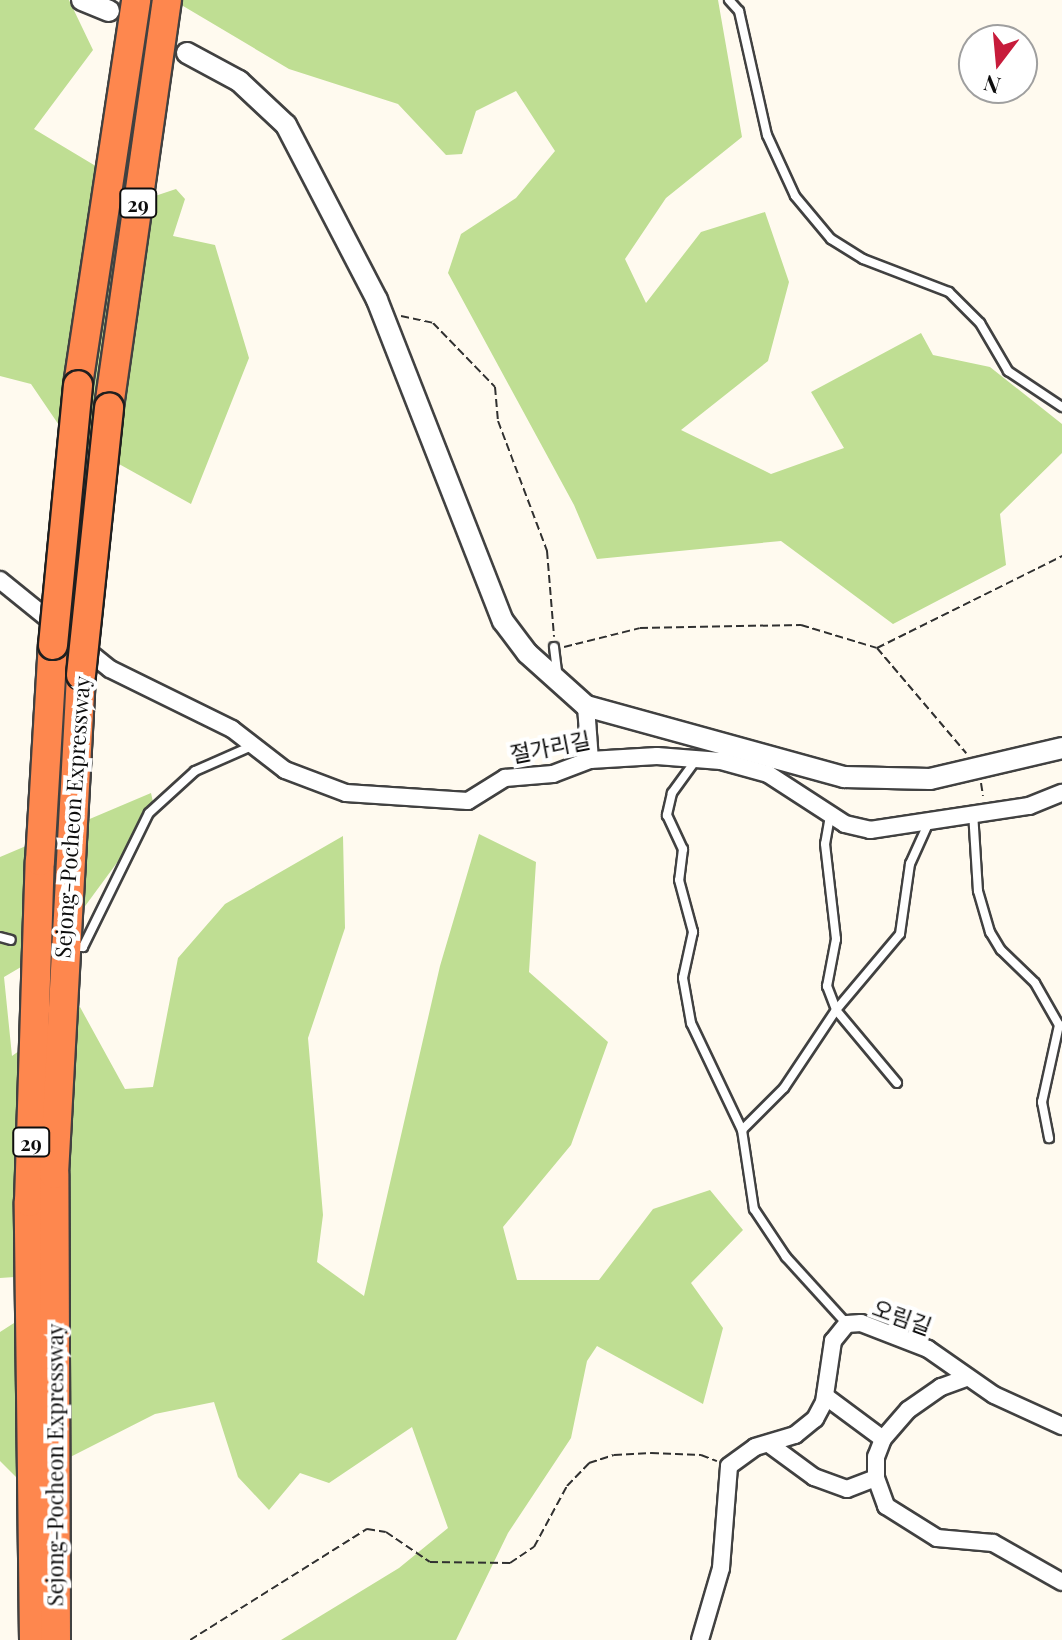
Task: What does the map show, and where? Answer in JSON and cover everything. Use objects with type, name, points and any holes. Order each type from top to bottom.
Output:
[{"type":"highway","name":"Sejong-Pocheon Expressway","points":[[34,1640],[29,1202],[40,861],[53,645],[78,385],[136,0]]},
{"type":"highway","name":"Sejong-Pocheon Expressway","points":[[56,1640],[54,1174],[81,675],[109,407],[167,0]]},
{"type":"street","points":[[82,0],[109,11]]},
{"type":"street","points":[[187,53],[239,81],[286,125],[384,317],[503,621],[527,653],[586,706],[844,777],[930,779],[1062,748]]},
{"type":"street","name":"절가리길","points":[[0,580],[110,669],[205,714],[255,745],[285,770],[324,788],[419,801],[468,801],[505,778],[553,774],[590,760],[697,760],[768,774],[830,816],[870,830],[979,810],[1029,806],[1062,793]]},
{"type":"street","points":[[586,706],[590,760]]},
{"type":"street","name":"오림길","points":[[729,1466],[807,1428],[825,1396],[833,1341],[847,1324],[905,1338],[966,1378],[1062,1426]]},
{"type":"street","points":[[966,1378],[941,1387],[908,1410],[883,1439],[876,1457],[876,1478],[886,1506],[909,1524],[955,1542],[993,1543],[1062,1582]]},
{"type":"street","points":[[825,1396],[883,1439]]},
{"type":"street","points":[[769,1444],[814,1477],[847,1489],[876,1478]]},
{"type":"street","points":[[700,1640],[721,1568],[729,1466]]},
{"type":"lane","points":[[729,0],[739,11],[767,135],[804,206],[831,239],[863,259],[949,292],[980,323],[1008,371],[1062,407]]},
{"type":"lane","points":[[554,647],[555,666],[564,687]]},
{"type":"lane","points":[[77,947],[83,947],[149,813],[195,771],[255,745]]},
{"type":"lane","points":[[697,760],[672,793],[667,815],[683,849],[679,880],[693,932],[683,994],[698,1046],[717,1073],[727,1107],[742,1130],[754,1209],[786,1257],[847,1324]]},
{"type":"lane","points":[[979,810],[978,891],[990,932],[1001,950],[1035,983],[1060,1026],[1042,1102],[1049,1138]]},
{"type":"lane","points":[[830,816],[825,844],[836,939],[827,986],[836,1010],[897,1083]]},
{"type":"lane","points":[[742,1130],[784,1088],[836,1010],[900,934],[910,864],[931,818]]},
{"type":"lane","points":[[0,937],[11,940]]},
{"type":"path","points":[[384,317],[433,323],[495,387],[498,421],[547,551],[554,647],[640,628],[801,625],[877,648],[979,768],[979,810]]},
{"type":"path","points":[[877,648],[1062,556]]},
{"type":"path","points":[[190,1640],[367,1529],[386,1532],[430,1562],[510,1563],[534,1547],[567,1486],[589,1463],[614,1455],[651,1453],[701,1455],[729,1466]]},
{"type":"green space","points":[[0,0],[69,0],[93,50],[34,129],[109,174],[134,203],[176,189],[185,199],[173,236],[215,245],[249,358],[191,504],[65,434],[31,384],[0,376]]},
{"type":"green space","points":[[173,0],[718,0],[742,137],[666,198],[625,259],[646,303],[701,232],[765,212],[789,282],[768,361],[681,430],[771,474],[844,448],[811,392],[921,333],[933,355],[990,367],[1062,424],[1062,453],[1000,514],[1006,565],[893,624],[781,541],[597,559],[574,505],[448,273],[461,234],[516,198],[555,151],[516,91],[476,111],[462,154],[446,155],[398,104],[289,69]]},
{"type":"green space","points":[[151,793],[155,811],[55,947],[4,977],[12,1056],[80,1007],[125,1089],[153,1087],[178,958],[225,904],[343,836],[345,928],[308,1038],[323,1215],[317,1262],[364,1296],[440,966],[479,834],[536,862],[529,972],[608,1042],[571,1145],[503,1227],[517,1280],[599,1280],[653,1209],[710,1190],[743,1230],[691,1283],[723,1328],[703,1404],[597,1346],[587,1361],[571,1438],[508,1533],[456,1640],[281,1640],[399,1568],[448,1528],[412,1427],[329,1483],[300,1473],[269,1510],[238,1477],[214,1402],[155,1414],[21,1482],[0,1461],[0,1332],[28,1314],[59,1274],[0,1278],[0,857]]}]
